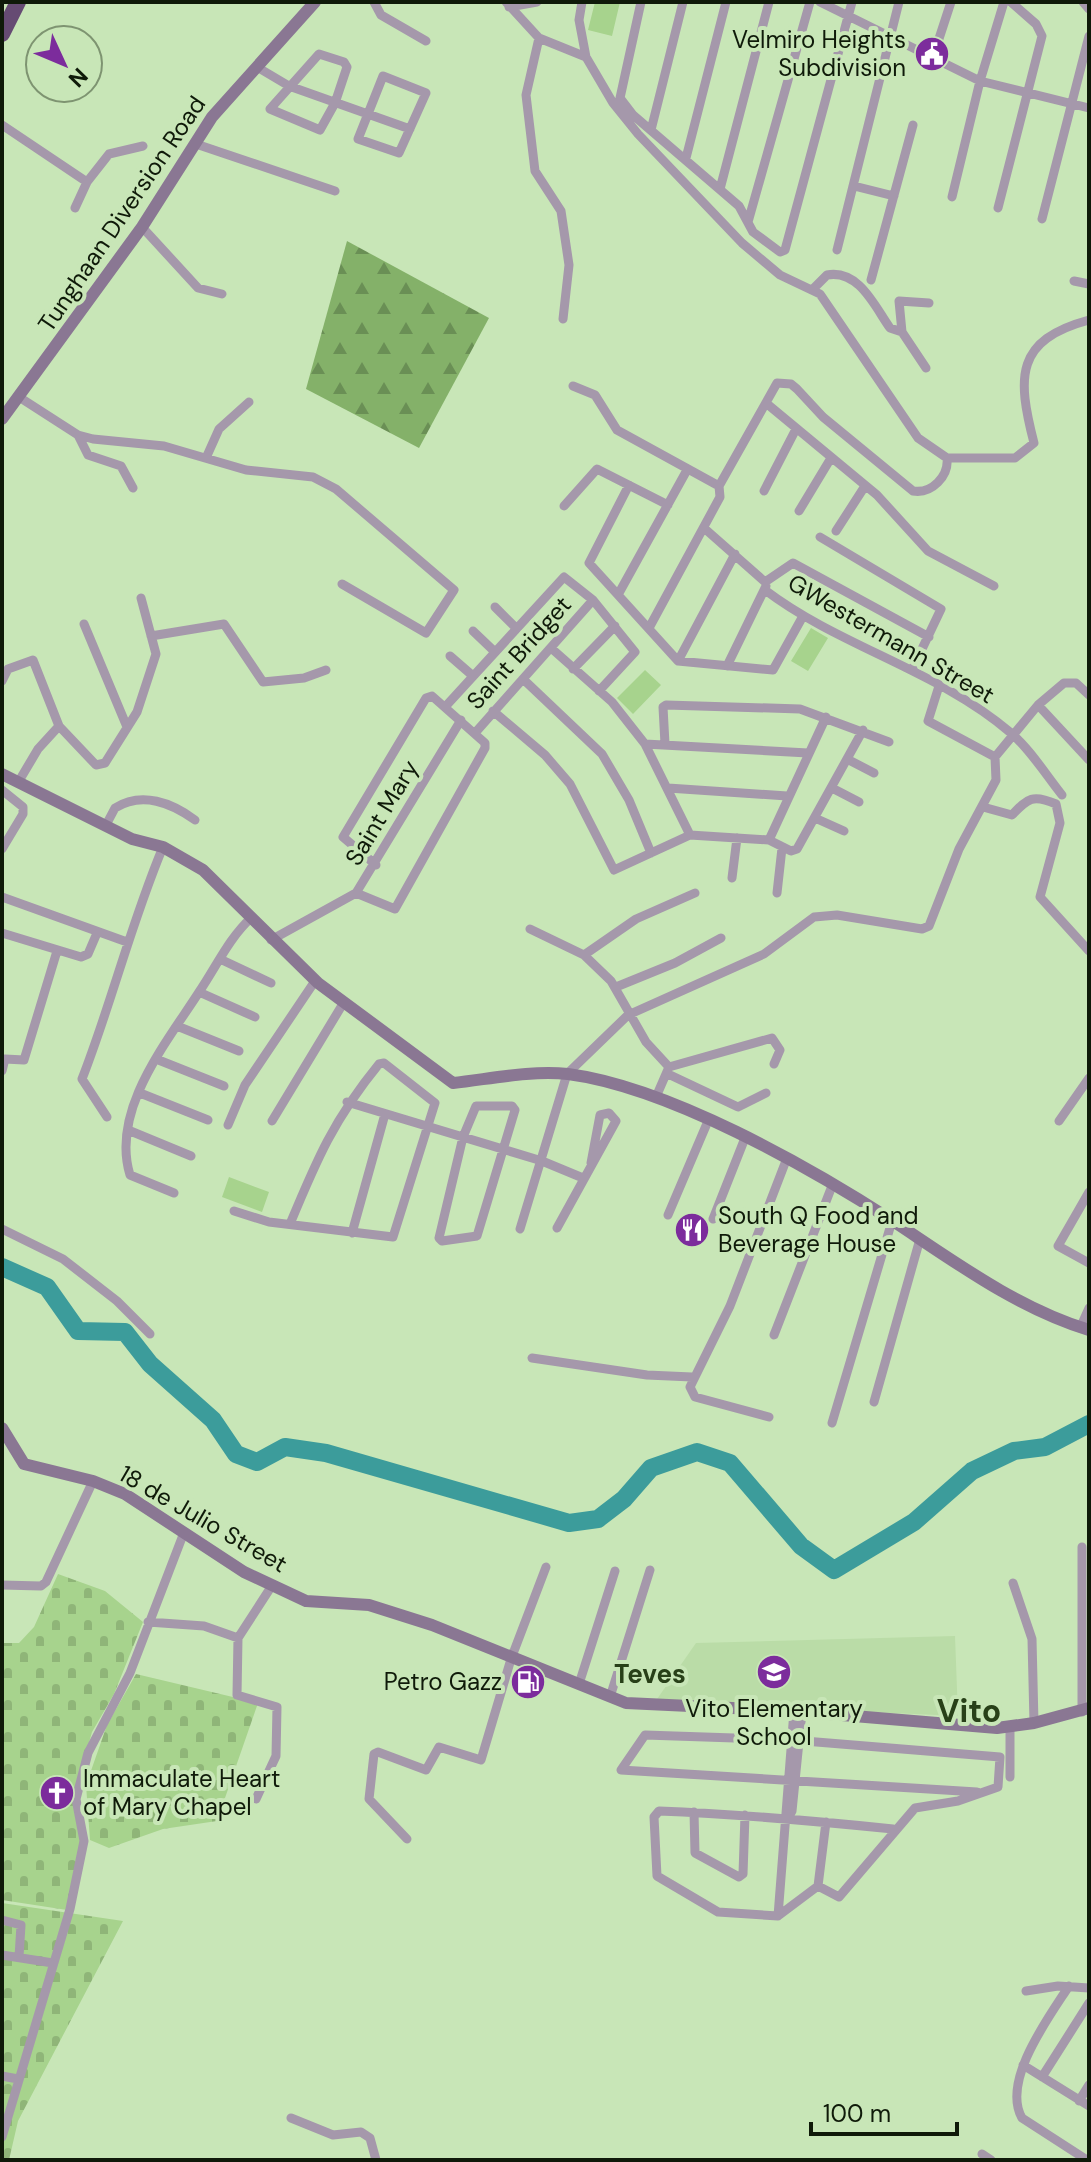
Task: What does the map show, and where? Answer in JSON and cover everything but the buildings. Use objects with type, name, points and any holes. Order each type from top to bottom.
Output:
[{"type":"highway","points":[[2,34],[18,2]]},
{"type":"street","name":"Tunghaan Diversion Road","points":[[2,419],[142,227],[212,117],[315,2]]},
{"type":"street","points":[[374,2],[381,15],[426,41]]},
{"type":"street","points":[[507,5],[537,2]]},
{"type":"street","points":[[582,2],[579,20],[586,57],[613,103],[638,134],[742,243],[780,275],[820,294],[860,350],[909,430],[947,458],[1002,459],[1025,453],[1034,443],[1023,397],[1028,361],[1040,343],[1058,329],[1089,320]]},
{"type":"street","points":[[641,2],[620,98],[651,130],[745,213],[753,232],[780,252],[785,250],[852,2]]},
{"type":"street","points":[[651,130],[683,2]]},
{"type":"street","points":[[686,158],[726,2]]},
{"type":"street","points":[[720,189],[769,2]]},
{"type":"street","points":[[748,222],[810,2]]},
{"type":"street","points":[[820,2],[980,81],[1089,108]]},
{"type":"street","points":[[837,250],[899,2]]},
{"type":"street","points":[[933,57],[951,2]]},
{"type":"street","points":[[952,197],[980,81],[1004,2]]},
{"type":"street","points":[[998,208],[1042,36],[1036,24],[1011,2]]},
{"type":"street","points":[[1083,2],[1089,9]]},
{"type":"street","points":[[507,5],[539,38],[586,57]]},
{"type":"street","points":[[1042,219],[1089,36]]},
{"type":"street","points":[[539,38],[526,95],[535,171],[561,211],[569,265],[563,319]]},
{"type":"street","points":[[316,55],[344,62],[347,67],[335,103],[321,130],[270,112],[270,106],[316,55]]},
{"type":"street","points":[[257,67],[289,86],[410,129]]},
{"type":"street","points":[[382,77],[426,93],[399,153],[359,141],[366,113],[382,77]]},
{"type":"street","points":[[2,125],[87,182]]},
{"type":"street","points":[[871,280],[913,125]]},
{"type":"street","points":[[196,144],[335,191]]},
{"type":"street","points":[[75,208],[87,182],[112,152],[143,146]]},
{"type":"street","points":[[854,186],[894,196]]},
{"type":"street","points":[[142,227],[198,288],[222,294]]},
{"type":"street","points":[[813,289],[827,275],[844,275],[863,289],[890,328],[902,332]]},
{"type":"street","points":[[1074,281],[1089,284]]},
{"type":"street","points":[[926,368],[902,332],[899,301],[929,303]]},
{"type":"street","points":[[649,628],[720,497],[719,486],[777,383],[791,384],[823,417],[913,491],[932,488],[946,473],[947,458]]},
{"type":"street","points":[[573,386],[595,395],[617,430],[719,486]]},
{"type":"street","points":[[19,397],[78,435],[164,446],[246,470],[313,477],[325,483],[454,590],[426,633],[342,584]]},
{"type":"street","points":[[206,458],[219,429],[249,402]]},
{"type":"street","points":[[766,403],[865,486],[928,551],[994,586]]},
{"type":"street","points":[[764,491],[796,429]]},
{"type":"street","points":[[78,435],[88,455],[121,466],[133,488]]},
{"type":"street","points":[[799,511],[831,458]]},
{"type":"street","points":[[564,506],[596,469],[668,505]]},
{"type":"street","points":[[619,593],[687,470]]},
{"type":"street","points":[[629,485],[589,560],[678,661],[773,670],[803,616]]},
{"type":"street","points":[[836,531],[865,486]]},
{"type":"street","name":"GWestermann Street","points":[[704,528],[735,554],[765,586],[803,616],[912,670],[1013,734],[1062,795]]},
{"type":"street","points":[[820,537],[940,608],[942,613],[912,670]]},
{"type":"street","points":[[678,661],[735,554]]},
{"type":"street","points":[[727,666],[765,586],[793,563],[929,637]]},
{"type":"street","points":[[445,707],[564,577],[593,600],[634,650],[599,691]]},
{"type":"street","points":[[2,681],[8,669],[33,660],[59,726],[96,765],[105,763],[137,712],[156,654],[141,598]]},
{"type":"street","name":"Saint Bridget","points":[[475,733],[593,600]]},
{"type":"street","points":[[495,607],[516,628]]},
{"type":"street","points":[[84,624],[127,727]]},
{"type":"street","points":[[151,636],[224,624],[263,682],[304,678],[326,670]]},
{"type":"street","points":[[573,669],[615,626]]},
{"type":"street","points":[[473,631],[495,652]]},
{"type":"street","points":[[551,648],[599,691],[645,744],[690,835]]},
{"type":"street","points":[[450,656],[473,676]]},
{"type":"street","points":[[523,679],[602,754],[629,800],[651,853]]},
{"type":"street","points":[[520,1229],[567,1074],[628,1015],[764,954],[814,917],[837,915],[922,929],[929,926],[959,849],[996,780],[995,757],[1038,705],[1068,682],[1076,683],[1089,695]]},
{"type":"street","points":[[939,686],[928,721],[995,757]]},
{"type":"street","points":[[356,893],[395,909],[485,748],[475,733],[432,696],[426,698],[343,837],[376,865]]},
{"type":"street","points":[[665,744],[663,707],[666,705],[800,709],[889,742]]},
{"type":"street","points":[[1038,705],[1089,760]]},
{"type":"street","points":[[493,711],[545,755],[570,784],[612,869],[690,835],[769,840],[791,851],[797,849],[863,730]]},
{"type":"street","points":[[769,840],[826,717]]},
{"type":"street","name":"Saint Mary","points":[[275,938],[356,893],[376,865],[461,720]]},
{"type":"street","points":[[19,781],[38,749],[59,726]]},
{"type":"street","points":[[645,744],[808,753]]},
{"type":"street","points":[[847,759],[874,773]]},
{"type":"street","points":[[2,774],[132,839],[163,847],[203,870],[315,981],[453,1083],[567,1074],[656,1097],[787,1158],[892,1221],[972,1275],[1085,1329],[1089,1308]]},
{"type":"street","points":[[668,788],[787,796]]},
{"type":"street","points":[[832,788],[859,802]]},
{"type":"street","points":[[2,790],[23,807],[23,814],[2,849]]},
{"type":"street","points":[[983,807],[1012,815],[1027,799],[1037,796],[1056,804],[1060,823],[1040,897],[1089,951]]},
{"type":"street","points":[[106,825],[115,808],[140,799],[163,802],[195,820]]},
{"type":"street","points":[[815,818],[844,831]]},
{"type":"street","points":[[732,878],[737,838]]},
{"type":"street","points":[[107,1117],[82,1079],[108,1013],[111,988],[163,847]]},
{"type":"street","points":[[777,893],[782,848]]},
{"type":"street","points":[[584,955],[636,919],[695,893]]},
{"type":"street","points":[[2,897],[127,942]]},
{"type":"street","points":[[174,1193],[130,1175],[126,1161],[128,1130],[140,1093],[156,1059],[220,959],[251,918]]},
{"type":"street","points":[[530,929],[584,955],[616,987],[628,1015],[669,1070],[738,1107],[766,1093]]},
{"type":"street","points":[[2,933],[81,957],[88,954],[97,933]]},
{"type":"street","points":[[616,987],[675,963],[721,938]]},
{"type":"street","points":[[2,1071],[5,1059],[24,1060],[57,951]]},
{"type":"street","points":[[220,959],[271,983]]},
{"type":"street","points":[[228,1125],[245,1085],[315,981]]},
{"type":"street","points":[[199,992],[255,1017]]},
{"type":"street","points":[[272,1121],[344,1002]]},
{"type":"street","points":[[177,1026],[239,1051]]},
{"type":"street","points":[[656,1097],[669,1070],[772,1038],[780,1050],[774,1064]]},
{"type":"street","points":[[156,1059],[224,1086]]},
{"type":"street","points":[[234,1211],[269,1222],[395,1236],[435,1103],[384,1063],[347,1102],[329,1132],[290,1224]]},
{"type":"street","points":[[1059,1121],[1089,1078]]},
{"type":"street","points":[[140,1093],[208,1120]]},
{"type":"street","points":[[347,1102],[542,1161],[583,1178]]},
{"type":"street","points":[[476,1106],[512,1106],[515,1110],[500,1149],[476,1237],[442,1241],[439,1238],[463,1137],[476,1106]]},
{"type":"street","points":[[557,1228],[616,1121],[609,1113],[600,1115],[591,1163]]},
{"type":"street","points":[[352,1233],[385,1114]]},
{"type":"street","points":[[668,1215],[708,1121]]},
{"type":"street","points":[[128,1130],[191,1156]]},
{"type":"street","points":[[713,1219],[745,1138]]},
{"type":"street","points":[[769,1417],[695,1397],[690,1387],[692,1377],[730,1306],[787,1158]]},
{"type":"street","points":[[774,1335],[832,1186]]},
{"type":"street","points":[[1089,1192],[1058,1245],[1086,1260],[1089,1248]]},
{"type":"street","points":[[832,1423],[892,1221]]},
{"type":"street","points":[[2,1229],[63,1259],[117,1301],[150,1334]]},
{"type":"street","points":[[874,1402],[920,1239]]},
{"type":"street","points":[[532,1358],[647,1375],[692,1377]]},
{"type":"street","name":"18 de Julio Street","points":[[2,1428],[24,1464],[93,1481],[125,1494],[183,1535],[271,1587],[306,1601],[369,1605],[432,1625],[610,1697],[646,1706],[798,1711],[1010,1728],[1086,1710]]},
{"type":"street","points":[[2,1585],[41,1586],[51,1577],[93,1481]]},
{"type":"street","points":[[2,2137],[70,1909],[84,1841],[76,1799],[88,1753],[130,1673],[183,1535]]},
{"type":"street","points":[[1082,1547],[1086,1710]]},
{"type":"street","points":[[407,1839],[369,1799],[374,1754],[378,1752],[426,1770],[439,1747],[480,1761],[511,1659],[546,1567]]},
{"type":"street","points":[[610,1697],[650,1570]]},
{"type":"street","points":[[579,1684],[615,1571]]},
{"type":"street","points":[[1013,1583],[1032,1639],[1034,1723]]},
{"type":"street","points":[[256,1799],[276,1756],[277,1707],[237,1695],[238,1638],[271,1587]]},
{"type":"street","points":[[148,1622],[204,1626],[238,1638]]},
{"type":"street","points":[[778,1916],[798,1711]]},
{"type":"street","points":[[1010,1728],[1010,1777]]},
{"type":"street","points":[[818,1886],[839,1897],[893,1829],[915,1808],[958,1801],[999,1786],[998,1755],[795,1740],[645,1735],[621,1770],[980,1792]]},
{"type":"street","points":[[826,1822],[818,1886],[778,1916],[718,1912],[657,1876],[655,1814],[659,1811],[788,1818],[893,1829]]},
{"type":"street","points":[[694,1812],[695,1853],[739,1877],[743,1874],[745,1815]]},
{"type":"street","points":[[2,1920],[21,1925],[19,1957]]},
{"type":"street","points":[[2,1955],[53,1963]]},
{"type":"street","points":[[1026,1991],[1069,1986],[1089,1988]]},
{"type":"street","points":[[1069,1986],[1025,2055],[1019,2115],[1087,2160]]},
{"type":"street","points":[[1042,2077],[1089,2003]]},
{"type":"street","points":[[1023,2065],[1089,2106]]},
{"type":"street","points":[[2,2076],[18,2079]]},
{"type":"street","points":[[1079,2101],[1089,2085]]},
{"type":"street","points":[[291,2118],[333,2135],[361,2132],[370,2138],[376,2160]]},
{"type":"street","points":[[982,2154],[991,2160]]},
{"type":"shaded area","name":"Vito Elementary School","points":[[955,1636],[958,1716],[655,1702],[696,1643]]},
{"type":"green space","points":[[595,2],[620,2],[612,36],[588,30]]},
{"type":"green space","points":[[347,241],[489,318],[419,448],[306,389]]},
{"type":"green space","points":[[811,628],[828,638],[808,671],[791,661]]},
{"type":"green space","points":[[645,670],[661,685],[633,714],[617,698]]},
{"type":"green space","points":[[229,1177],[269,1192],[262,1212],[222,1197]]},
{"type":"green space","points":[[58,1574],[105,1591],[143,1622],[114,1694],[92,1732],[73,1800],[82,1840],[67,1910],[2,1900],[2,1643],[19,1643],[34,1627]]},
{"type":"green space","points":[[136,1674],[258,1703],[217,1821],[163,1829],[109,1848],[90,1840],[86,1785],[107,1725]]},
{"type":"green space","points":[[2,1903],[123,1921],[18,2121],[9,2160],[2,2160]]},
{"type":"waterway","points":[[2,1267],[47,1287],[78,1331],[125,1332],[150,1364],[213,1420],[236,1454],[257,1462],[285,1447],[326,1453],[569,1523],[598,1519],[624,1499],[651,1468],[697,1452],[730,1463],[801,1546],[834,1570],[914,1522],[972,1471],[1014,1451],[1045,1447],[1089,1424]]},
{"type":"place","name":"Velmiro Heights Subdivision","points":[[932,54]]},
{"type":"place","name":"South Q Food and Beverage House","points":[[692,1230]]},
{"type":"place","name":"Vito Elementary School","points":[[774,1672]]},
{"type":"place","name":"Petro Gazz","points":[[528,1682]]},
{"type":"place","name":"Immaculate Heart of Mary Chapel","points":[[57,1793]]},
{"type":"district","name":"Teves","points":[[650,1674]]},
{"type":"district","name":"Vito","points":[[969,1711]]}]
